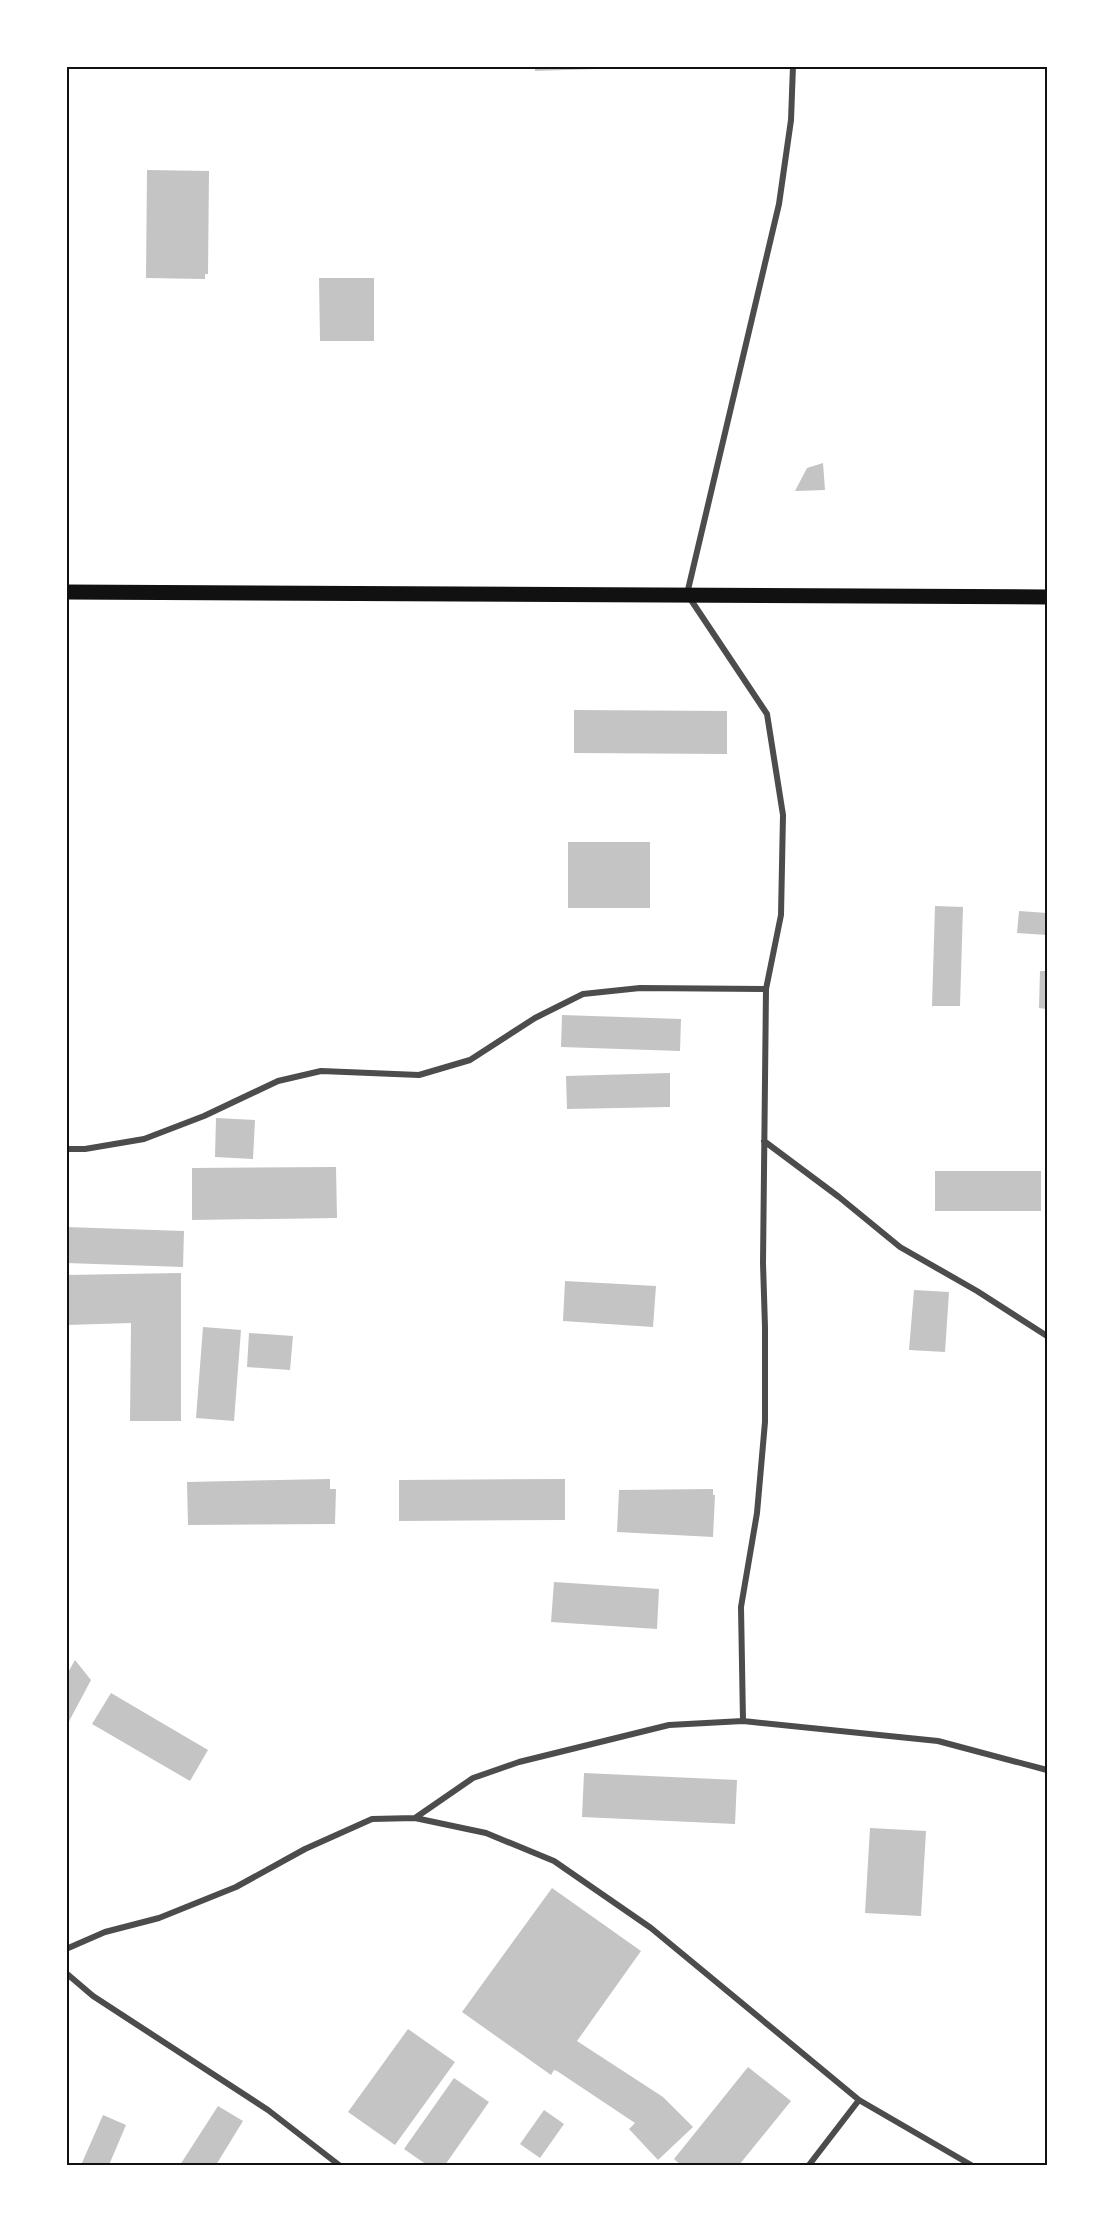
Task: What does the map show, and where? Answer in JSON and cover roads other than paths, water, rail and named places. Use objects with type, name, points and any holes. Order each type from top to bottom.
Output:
[{"type":"main road","points":[[66,592],[1047,597]]},
{"type":"street","points":[[743,1722],[741,1607],[757,1513],[765,1422],[766,989],[781,915],[783,815],[767,714],[687,594],[779,204],[791,120],[793,66]]},
{"type":"street","points":[[66,1149],[85,1149],[144,1139],[204,1116],[278,1081],[321,1071],[419,1075],[470,1060],[535,1018],[583,994],[640,988],[766,989]]},
{"type":"street","points":[[764,1141],[839,1197],[900,1247],[977,1291],[1047,1336]]},
{"type":"street","points":[[415,1818],[473,1778],[519,1762],[669,1725],[743,1722],[938,1742],[1047,1770]]},
{"type":"street","points":[[66,1949],[105,1932],[159,1918],[236,1887],[305,1849],[372,1819],[415,1818],[486,1833],[554,1861],[651,1928],[859,2100],[971,2165]]},
{"type":"street","points":[[66,1973],[93,1996],[268,2110],[339,2165]]},
{"type":"street","points":[[808,2165],[859,2100]]}]
